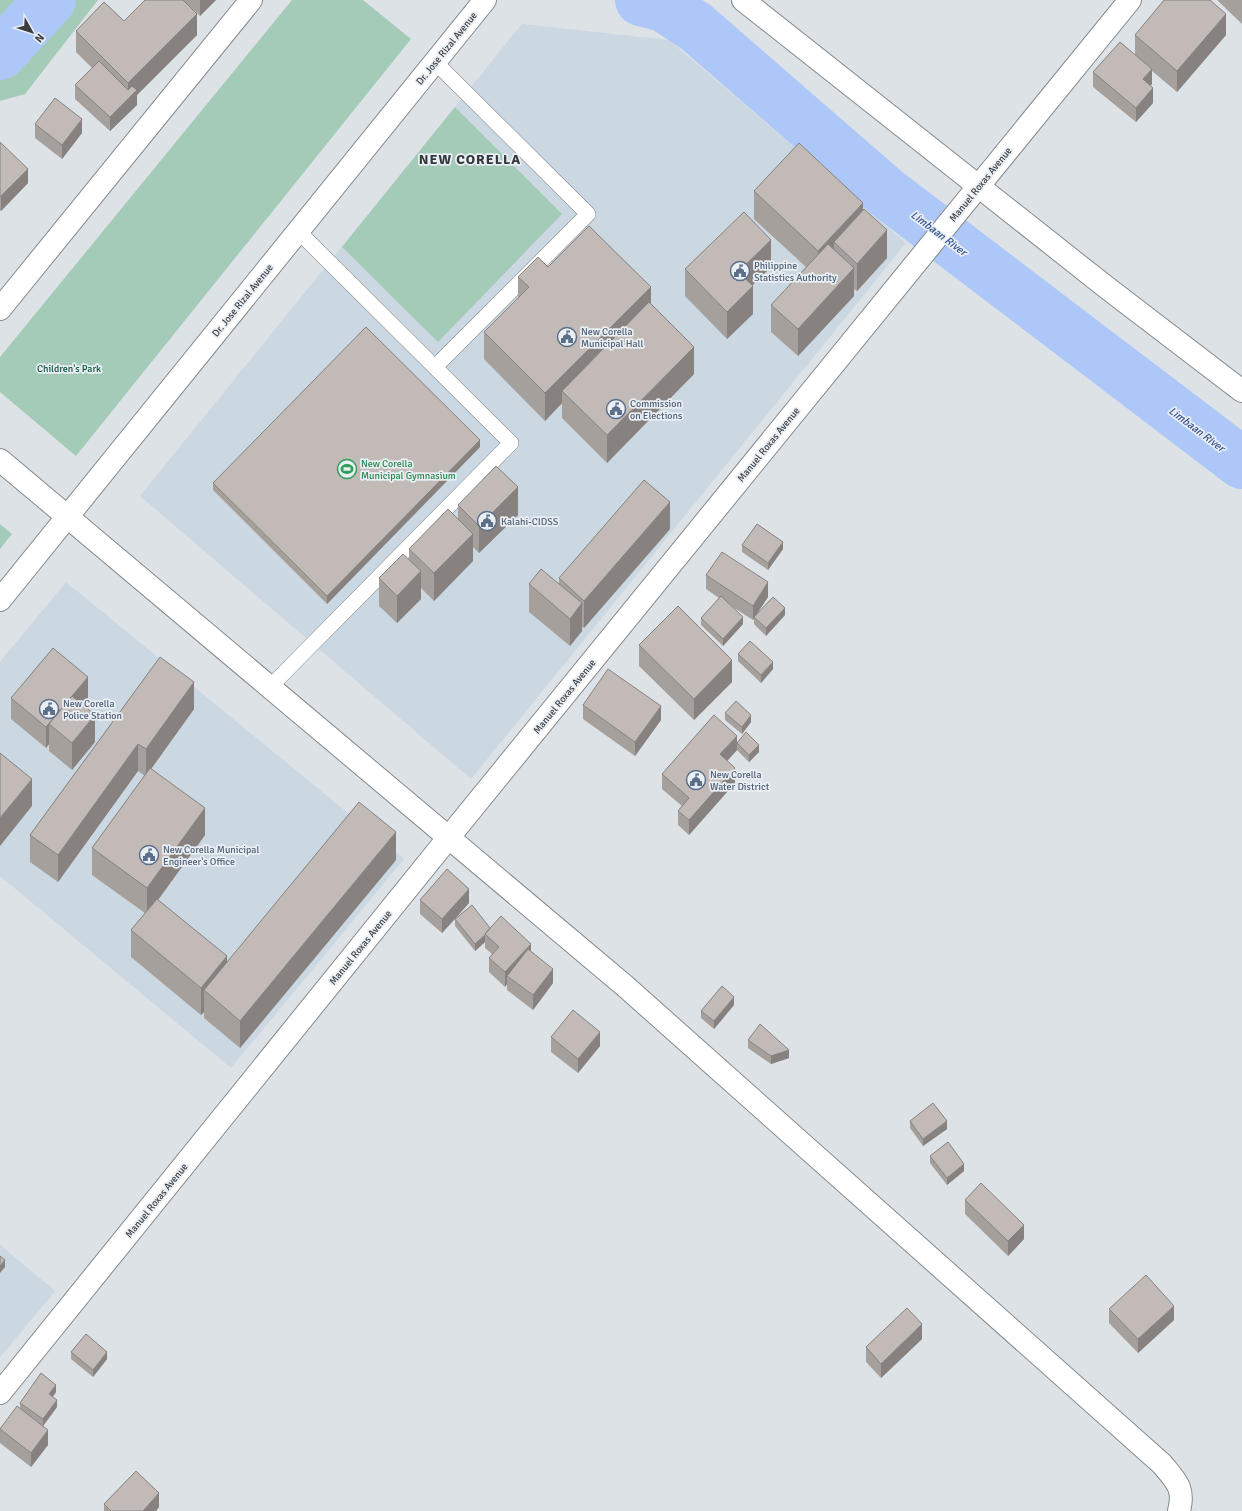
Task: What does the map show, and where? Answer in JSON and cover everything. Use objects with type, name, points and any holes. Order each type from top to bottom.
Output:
[{"type":"street","points":[[0,309],[251,0]]},
{"type":"street","name":"Dr. Jose Rizal Avenue","points":[[0,600],[485,0]]},
{"type":"street","points":[[743,0],[1106,287],[1242,391]]},
{"type":"street","name":"Manuel Roxas Avenue","points":[[0,1393],[448,837],[1130,0]]},
{"type":"street","points":[[0,460],[625,986],[1162,1464],[1177,1482],[1182,1499],[1179,1511]]},
{"type":"lane","points":[[435,62],[588,214],[435,367]]},
{"type":"lane","points":[[270,687],[511,442],[298,231]]},
{"type":"shaded area","points":[[522,24],[669,40],[906,243],[471,779],[140,496]]},
{"type":"shaded area","points":[[66,582],[404,859],[231,1068],[0,876],[0,662]]},
{"type":"shaded area","points":[[0,1245],[55,1291],[0,1357]]},
{"type":"green space","points":[[0,0],[98,0],[25,94],[0,101]]},
{"type":"green space","name":"Children's Park","points":[[292,0],[363,0],[411,39],[76,456],[0,392],[0,357]]},
{"type":"green space","points":[[455,107],[562,214],[438,342],[342,247]]},
{"type":"green space","points":[[0,524],[12,534],[0,549]]},
{"type":"building","points":[[145,0],[183,0],[197,14],[128,83],[76,31],[104,2],[124,21]]},
{"type":"building","points":[[1164,0],[1210,0],[1226,14],[1177,71],[1135,35]]},
{"type":"building","points":[[1120,42],[1152,69],[1143,79],[1153,88],[1136,108],[1093,72]]},
{"type":"building","points":[[99,61],[128,90],[132,86],[137,90],[110,117],[75,85]]},
{"type":"building","points":[[55,98],[82,119],[62,145],[35,124]]},
{"type":"building","points":[[0,142],[28,169],[1,196],[0,196]]},
{"type":"building","points":[[799,143],[863,203],[818,251],[754,191]]},
{"type":"building","points":[[864,209],[887,230],[857,264],[834,242]]},
{"type":"building","points":[[744,212],[771,240],[738,272],[753,286],[727,312],[685,269]]},
{"type":"building","name":"New Corella Municipal Hall","points":[[589,226],[651,287],[545,393],[484,332],[529,287],[518,277],[538,257],[548,267]]},
{"type":"building","points":[[828,244],[854,268],[798,329],[771,305]]},
{"type":"building","points":[[649,302],[694,347],[607,435],[562,391]]},
{"type":"building","name":"New Corella Municipal Gymnasium","points":[[366,327],[480,440],[327,596],[213,483]]},
{"type":"building","points":[[496,466],[518,487],[479,526],[458,505]]},
{"type":"building","points":[[644,480],[670,502],[584,601],[559,578]]},
{"type":"building","points":[[448,509],[473,534],[434,573],[409,549]]},
{"type":"building","points":[[757,524],[783,542],[768,563],[742,545]]},
{"type":"building","points":[[722,552],[768,582],[753,606],[706,575]]},
{"type":"building","points":[[403,554],[421,571],[397,596],[379,578]]},
{"type":"building","points":[[541,569],[582,603],[570,619],[529,584]]},
{"type":"building","points":[[721,596],[743,617],[723,639],[701,618]]},
{"type":"building","points":[[773,597],[785,608],[766,628],[754,617]]},
{"type":"building","points":[[678,606],[732,660],[694,699],[639,645]]},
{"type":"building","points":[[750,641],[773,662],[761,675],[738,654]]},
{"type":"building","points":[[53,648],[88,677],[46,727],[11,698]]},
{"type":"building","points":[[160,657],[194,682],[146,749],[138,744],[58,855],[30,835]]},
{"type":"building","points":[[608,669],[661,706],[635,742],[583,705]]},
{"type":"building","points":[[72,696],[95,715],[72,743],[49,724]]},
{"type":"building","points":[[736,701],[751,715],[742,727],[725,713]]},
{"type":"building","points":[[714,715],[737,736],[720,754],[735,768],[689,820],[678,811],[689,798],[662,774]]},
{"type":"building","points":[[746,732],[759,745],[749,755],[737,743]]},
{"type":"building","points":[[0,753],[32,779],[0,818]]},
{"type":"building","points":[[150,768],[205,808],[147,888],[92,848]]},
{"type":"building","points":[[359,802],[396,832],[240,1021],[204,990]]},
{"type":"building","points":[[447,869],[469,889],[442,919],[420,900]]},
{"type":"building","points":[[157,899],[227,956],[201,988],[131,930]]},
{"type":"building","points":[[472,905],[490,928],[475,944],[455,919]]},
{"type":"building","points":[[501,916],[531,944],[505,972],[489,958],[499,947],[485,934]]},
{"type":"building","points":[[528,949],[553,969],[533,995],[507,976]]},
{"type":"building","points":[[722,986],[734,997],[714,1021],[701,1011]]},
{"type":"building","points":[[573,1010],[600,1032],[578,1059],[551,1037]]},
{"type":"building","points":[[760,1024],[789,1050],[771,1056],[748,1040]]},
{"type":"building","points":[[933,1103],[947,1121],[923,1139],[910,1121]]},
{"type":"building","points":[[948,1142],[964,1164],[947,1178],[930,1156]]},
{"type":"building","points":[[981,1183],[1024,1225],[1008,1241],[965,1200]]},
{"type":"building","points":[[0,1256],[5,1260],[0,1266]]},
{"type":"building","points":[[1146,1275],[1174,1306],[1138,1339],[1109,1309]]},
{"type":"building","points":[[907,1308],[922,1324],[881,1364],[866,1347]]},
{"type":"building","points":[[86,1334],[107,1352],[93,1370],[71,1352]]},
{"type":"building","points":[[41,1373],[56,1385],[49,1394],[57,1400],[43,1419],[20,1403]]},
{"type":"building","points":[[17,1406],[48,1430],[31,1453],[0,1429]]},
{"type":"building","points":[[136,1471],[159,1493],[143,1511],[111,1511],[104,1504]]},
{"type":"waterway","name":"Limbaan River","points":[[0,54],[50,0]]},
{"type":"waterway","name":"Limbaan River","points":[[641,0],[664,6],[696,27],[887,193],[1242,463]]},
{"type":"place","name":"Philippine Statistics Authority","points":[[740,271]]},
{"type":"place","name":"New Corella Municipal Hall","points":[[567,337]]},
{"type":"place","name":"Commission on Elections","points":[[616,409]]},
{"type":"place","name":"New Corella Municipal Gymnasium","points":[[347,469]]},
{"type":"place","name":"Kalahi-CIDSS","points":[[487,521]]},
{"type":"place","name":"New Corella Police Station","points":[[49,709]]},
{"type":"place","name":"New Corella Water District","points":[[696,780]]},
{"type":"place","name":"New Corella Municipal Engineer's Office","points":[[149,855]]},
{"type":"district","name":"NEW CORELLA","points":[[470,159]]}]
